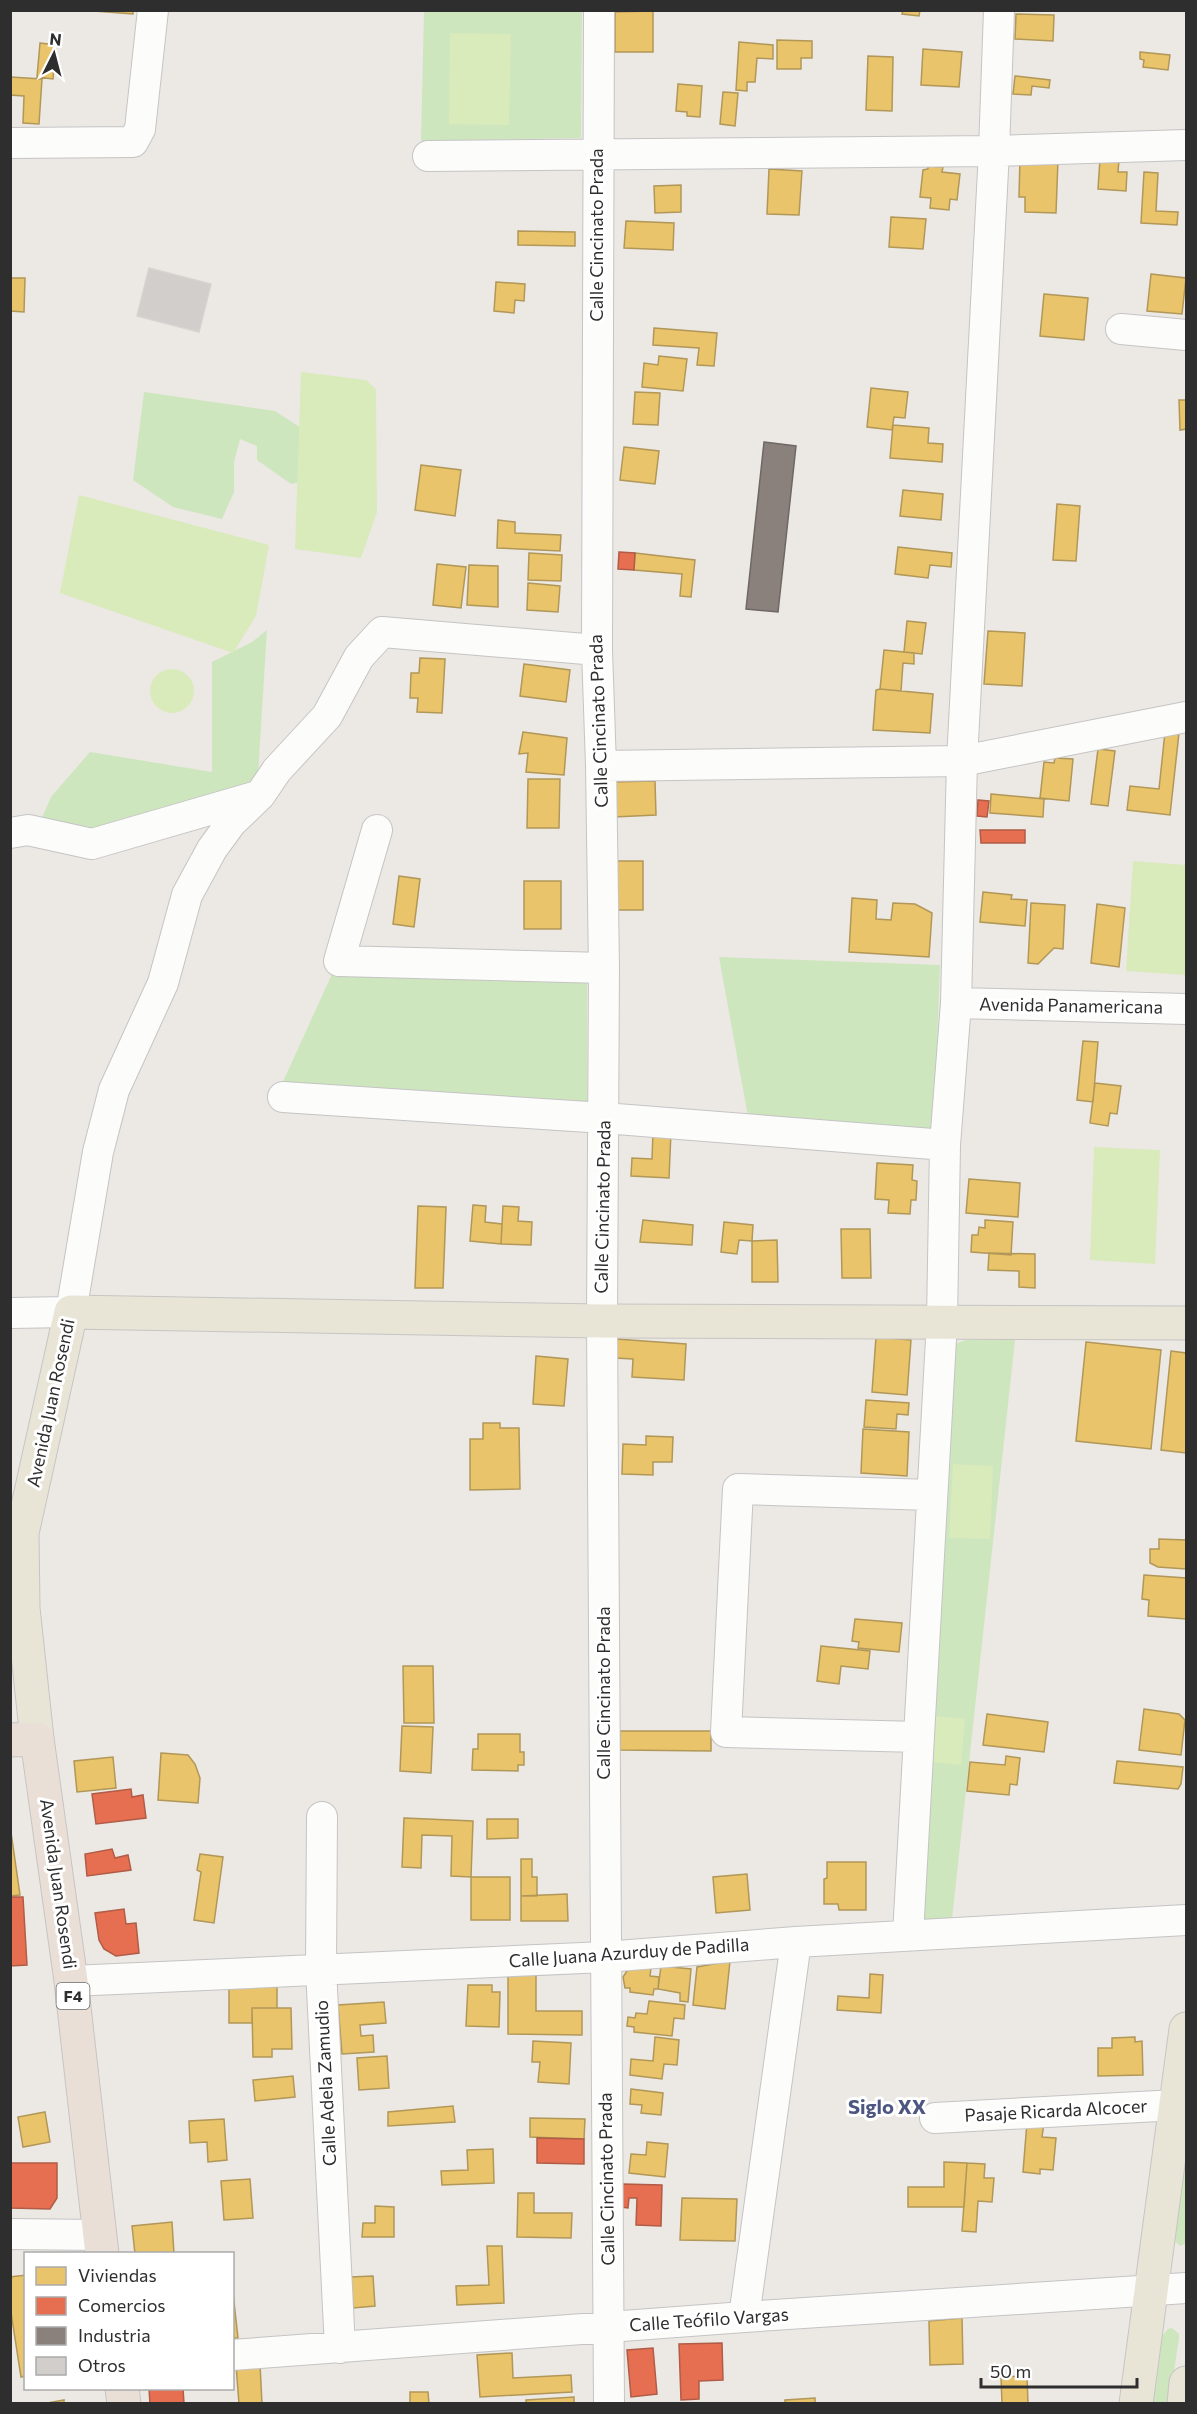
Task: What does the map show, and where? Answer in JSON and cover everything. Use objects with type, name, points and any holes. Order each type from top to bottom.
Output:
[{"type":"highway","name":"Avenida Juan Rosendi","points":[[24,1739],[71,1981],[100,2244]]},
{"type":"main road","points":[[71,1312],[602,1321],[1186,1323]]},
{"type":"main road","name":"Avenida Juan Rosendi","points":[[24,1739],[22,1533],[71,1312]]},
{"type":"main road","points":[[1136,2403],[1186,2029]]},
{"type":"main road","points":[[1184,2403],[1186,2384]]},
{"type":"street","points":[[10,143],[133,142],[140,129],[153,10]]},
{"type":"street","name":"Calle Cincinato Prada","points":[[599,10],[597,650],[604,968],[602,1321],[609,2403]]},
{"type":"street","points":[[908,1935],[942,1321],[945,1145],[956,1003],[962,761],[994,151],[999,10]]},
{"type":"street","points":[[428,156],[994,151],[1186,145]]},
{"type":"street","points":[[1121,329],[1186,335]]},
{"type":"street","name":"Avenida Juan Rosendi","points":[[71,1312],[98,1152],[114,1090],[163,983],[187,895],[212,849],[231,823],[260,795],[277,770],[327,716],[359,657],[382,632],[597,650]]},
{"type":"street","points":[[601,766],[962,761],[1186,717]]},
{"type":"street","points":[[10,833],[28,830],[93,844],[260,795]]},
{"type":"street","points":[[377,830],[339,961],[604,968]]},
{"type":"street","name":"Avenida Panamericana","points":[[956,1003],[1186,1009]]},
{"type":"street","points":[[283,1097],[604,1118],[945,1145]]},
{"type":"street","points":[[10,1312],[71,1312]]},
{"type":"street","points":[[919,1737],[726,1732],[738,1489],[932,1495]]},
{"type":"street","name":"Calle Adela Zamudio","points":[[322,1817],[321,1969],[340,2348]]},
{"type":"street","name":"Calle Juana Azurduy de Padilla","points":[[71,1981],[605,1957],[796,1942],[1186,1920]]},
{"type":"street","points":[[744,2317],[796,1942]]},
{"type":"street","name":"Pasaje Ricarda Alcocer","points":[[935,2118],[1176,2105]]},
{"type":"street","points":[[10,2234],[100,2244]]},
{"type":"street","name":"Calle Teófilo Vargas","points":[[234,2355],[744,2317],[1186,2288]]},
{"type":"green space","points":[[424,11],[582,11],[581,138],[421,141]]},
{"type":"green space","points":[[450,33],[511,34],[509,125],[449,124]]},
{"type":"green space","points":[[301,372],[366,380],[376,389],[377,512],[361,558],[295,549]]},
{"type":"green space","points":[[144,392],[275,411],[327,445],[314,479],[291,484],[257,460],[257,446],[240,439],[234,462],[234,492],[222,519],[173,507],[133,480]]},
{"type":"green space","points":[[79,495],[269,545],[256,616],[233,653],[60,593]]},
{"type":"green space","points":[[267,630],[258,775],[221,821],[123,840],[41,820],[51,797],[90,752],[212,772],[212,662],[252,642]]},
{"type":"green space","points":[[172,669],[188,675],[194,691],[188,707],[172,713],[156,707],[150,691],[156,675]]},
{"type":"green space","points":[[1133,861],[1186,865],[1186,975],[1126,971]]},
{"type":"green space","points":[[719,957],[940,965],[934,1131],[749,1122]]},
{"type":"green space","points":[[332,974],[587,981],[587,1103],[281,1086]]},
{"type":"green space","points":[[1094,1147],[1160,1150],[1155,1264],[1090,1260]]},
{"type":"green space","points":[[966,1340],[1015,1340],[952,1919],[920,1919],[955,1344]]},
{"type":"green space","points":[[953,1464],[993,1466],[990,1539],[949,1538]]},
{"type":"green space","points":[[935,1716],[965,1719],[961,1765],[931,1762]]},
{"type":"green space","points":[[1186,2131],[1186,2243],[1180,2246],[1173,2239]]},
{"type":"green space","points":[[1172,2328],[1179,2334],[1179,2338],[1169,2403],[1151,2404],[1162,2336]]},
{"type":"building: Viviendas","points":[[80,10],[133,10],[133,14]]},
{"type":"building: Viviendas","points":[[903,10],[920,10],[919,16],[902,14]]},
{"type":"building: Viviendas","points":[[653,11],[653,52],[615,52],[615,12]]},
{"type":"building: Viviendas","points":[[1016,14],[1054,15],[1053,41],[1015,39]]},
{"type":"building: Viviendas","points":[[777,40],[812,41],[812,58],[801,58],[801,69],[777,69]]},
{"type":"building: Viviendas","points":[[739,42],[773,45],[773,59],[757,58],[755,82],[747,82],[747,91],[736,90]]},
{"type":"building: Viviendas","points":[[40,43],[56,45],[53,79],[37,77]]},
{"type":"building: Viviendas","points":[[923,49],[962,52],[959,87],[921,85]]},
{"type":"building: Viviendas","points":[[1140,52],[1170,55],[1168,70],[1143,67],[1144,60],[1140,59]]},
{"type":"building: Viviendas","points":[[868,56],[893,57],[892,111],[866,110]]},
{"type":"building: Viviendas","points":[[1015,76],[1050,80],[1049,88],[1032,86],[1031,95],[1013,94]]},
{"type":"building: Viviendas","points":[[10,77],[42,79],[39,124],[23,123],[24,96],[10,95]]},
{"type":"building: Viviendas","points":[[678,84],[702,86],[700,117],[687,116],[687,112],[676,111]]},
{"type":"building: Viviendas","points":[[723,92],[738,93],[735,126],[720,124]]},
{"type":"building: Viviendas","points":[[1020,158],[1058,160],[1056,213],[1025,212],[1025,197],[1019,197]]},
{"type":"building: Viviendas","points":[[1100,159],[1119,160],[1118,172],[1127,172],[1126,191],[1098,189]]},
{"type":"building: Viviendas","points":[[928,166],[943,167],[942,172],[960,174],[957,200],[950,199],[949,210],[930,208],[931,198],[920,197],[923,170],[928,169]]},
{"type":"building: Viviendas","points":[[769,169],[802,171],[799,215],[767,214]]},
{"type":"building: Viviendas","points":[[1144,172],[1158,173],[1156,211],[1178,212],[1177,225],[1141,223]]},
{"type":"building: Viviendas","points":[[681,185],[681,212],[655,213],[654,186]]},
{"type":"building: Viviendas","points":[[891,217],[926,219],[923,249],[889,247]]},
{"type":"building: Viviendas","points":[[626,221],[674,223],[673,250],[624,248]]},
{"type":"building: Viviendas","points":[[518,231],[575,232],[575,246],[518,245]]},
{"type":"building: Viviendas","points":[[1151,274],[1186,278],[1182,314],[1147,311]]},
{"type":"building: Viviendas","points":[[10,278],[25,278],[24,312],[10,311]]},
{"type":"building: Viviendas","points":[[496,282],[525,284],[524,301],[515,300],[514,313],[494,311]]},
{"type":"building: Viviendas","points":[[1044,294],[1088,298],[1084,340],[1040,336]]},
{"type":"building: Viviendas","points":[[654,328],[717,333],[714,366],[697,365],[699,348],[653,345]]},
{"type":"building: Viviendas","points":[[659,356],[687,359],[683,391],[642,387],[644,363],[658,365]]},
{"type":"building: Viviendas","points":[[871,388],[908,392],[905,418],[894,417],[892,430],[867,427]]},
{"type":"building: Viviendas","points":[[635,392],[660,393],[658,425],[633,424]]},
{"type":"building: Viviendas","points":[[1179,400],[1186,400],[1186,429],[1180,430]]},
{"type":"building: Viviendas","points":[[893,425],[929,428],[928,443],[943,444],[942,462],[890,458]]},
{"type":"building: Viviendas","points":[[624,447],[659,451],[655,484],[620,480]]},
{"type":"building: Viviendas","points":[[421,465],[461,470],[455,516],[415,510]]},
{"type":"building: Viviendas","points":[[903,490],[943,494],[941,520],[900,516]]},
{"type":"building: Viviendas","points":[[1057,504],[1080,506],[1076,561],[1053,560]]},
{"type":"building: Viviendas","points":[[498,520],[515,522],[515,533],[561,535],[560,551],[497,548]]},
{"type":"building: Viviendas","points":[[898,547],[952,553],[951,567],[930,565],[928,578],[895,574]]},
{"type":"building: Viviendas","points":[[529,553],[562,555],[561,581],[528,580]]},
{"type":"building: Viviendas","points":[[635,553],[695,560],[691,597],[680,596],[682,574],[634,570]]},
{"type":"building: Viviendas","points":[[437,564],[466,567],[461,608],[433,605]]},
{"type":"building: Viviendas","points":[[469,565],[498,566],[498,607],[467,605]]},
{"type":"building: Viviendas","points":[[528,583],[560,586],[558,612],[527,610]]},
{"type":"building: Viviendas","points":[[907,621],[926,623],[922,654],[904,652]]},
{"type":"building: Viviendas","points":[[988,631],[1025,633],[1022,686],[984,684]]},
{"type":"building: Viviendas","points":[[884,650],[914,653],[914,664],[903,663],[901,691],[880,689]]},
{"type":"building: Viviendas","points":[[420,658],[445,659],[442,713],[417,712],[418,698],[410,698],[411,673],[419,673]]},
{"type":"building: Viviendas","points":[[524,664],[570,670],[566,702],[520,696]]},
{"type":"building: Viviendas","points":[[876,690],[933,694],[930,733],[873,730]]},
{"type":"building: Viviendas","points":[[523,732],[567,738],[564,775],[526,772],[528,753],[519,754]]},
{"type":"building: Viviendas","points":[[1165,732],[1179,733],[1170,815],[1127,810],[1130,786],[1159,789]]},
{"type":"building: Viviendas","points":[[1098,749],[1115,751],[1108,806],[1091,804]]},
{"type":"building: Viviendas","points":[[1055,758],[1073,759],[1069,801],[1040,798],[1044,762],[1054,763]]},
{"type":"building: Viviendas","points":[[528,779],[560,779],[559,828],[527,828]]},
{"type":"building: Viviendas","points":[[655,781],[656,815],[614,817],[613,782]]},
{"type":"building: Viviendas","points":[[991,794],[1044,799],[1043,817],[990,813]]},
{"type":"building: Viviendas","points":[[613,861],[643,861],[643,910],[613,910]]},
{"type":"building: Viviendas","points":[[399,876],[420,879],[414,927],[393,924]]},
{"type":"building: Viviendas","points":[[524,881],[561,881],[561,929],[524,929]]},
{"type":"building: Viviendas","points":[[983,892],[1012,895],[1011,899],[1027,900],[1025,926],[980,922]]},
{"type":"building: Viviendas","points":[[852,898],[877,900],[876,919],[891,920],[893,903],[915,904],[932,913],[929,957],[849,952]]},
{"type":"building: Viviendas","points":[[1031,903],[1065,905],[1063,949],[1054,948],[1038,964],[1028,963]]},
{"type":"building: Viviendas","points":[[1097,904],[1125,908],[1119,967],[1091,963]]},
{"type":"building: Viviendas","points":[[1083,1041],[1098,1042],[1093,1102],[1077,1100]]},
{"type":"building: Viviendas","points":[[1095,1083],[1121,1086],[1117,1114],[1110,1113],[1108,1126],[1090,1123]]},
{"type":"building: Viviendas","points":[[653,1132],[671,1132],[669,1178],[631,1176],[632,1158],[652,1159]]},
{"type":"building: Viviendas","points":[[877,1163],[913,1165],[912,1180],[917,1181],[916,1200],[911,1200],[910,1214],[888,1213],[889,1200],[875,1199]]},
{"type":"building: Viviendas","points":[[969,1179],[1020,1183],[1018,1217],[966,1213]]},
{"type":"building: Viviendas","points":[[473,1205],[486,1206],[485,1222],[502,1224],[501,1244],[470,1241]]},
{"type":"building: Viviendas","points":[[418,1206],[446,1207],[443,1288],[415,1288]]},
{"type":"building: Viviendas","points":[[503,1206],[519,1207],[518,1221],[532,1222],[531,1245],[501,1244]]},
{"type":"building: Viviendas","points":[[643,1220],[693,1225],[692,1245],[640,1242]]},
{"type":"building: Viviendas","points":[[985,1220],[1013,1222],[1011,1255],[971,1252],[972,1235],[978,1235],[979,1227],[985,1228]]},
{"type":"building: Viviendas","points":[[724,1222],[753,1225],[752,1241],[739,1240],[737,1254],[721,1252]]},
{"type":"building: Viviendas","points":[[841,1229],[870,1229],[871,1278],[842,1278]]},
{"type":"building: Viviendas","points":[[777,1240],[778,1282],[752,1282],[752,1241]]},
{"type":"building: Viviendas","points":[[989,1253],[1035,1254],[1035,1288],[1019,1287],[1019,1271],[988,1270]]},
{"type":"building: Viviendas","points":[[876,1337],[911,1340],[907,1395],[872,1392]]},
{"type":"building: Viviendas","points":[[616,1339],[686,1344],[684,1380],[632,1377],[633,1359],[615,1358]]},
{"type":"building: Viviendas","points":[[1086,1342],[1161,1350],[1151,1449],[1076,1441]]},
{"type":"building: Viviendas","points":[[1171,1351],[1186,1353],[1186,1453],[1161,1450]]},
{"type":"building: Viviendas","points":[[536,1356],[568,1359],[564,1406],[533,1404]]},
{"type":"building: Viviendas","points":[[866,1400],[909,1403],[908,1415],[897,1414],[896,1429],[864,1427]]},
{"type":"building: Viviendas","points":[[483,1423],[500,1423],[500,1428],[519,1428],[520,1489],[470,1490],[470,1439],[483,1439]]},
{"type":"building: Viviendas","points":[[863,1429],[909,1432],[907,1476],[861,1473]]},
{"type":"building: Viviendas","points":[[646,1436],[673,1437],[672,1462],[653,1462],[653,1475],[622,1474],[623,1444],[646,1445]]},
{"type":"building: Viviendas","points":[[1159,1539],[1186,1540],[1186,1569],[1158,1567],[1150,1563],[1150,1549],[1159,1549]]},
{"type":"building: Viviendas","points":[[1144,1575],[1186,1578],[1186,1619],[1148,1616],[1149,1600],[1142,1599]]},
{"type":"building: Viviendas","points":[[855,1619],[902,1623],[899,1652],[858,1648],[859,1642],[852,1641]]},
{"type":"building: Viviendas","points":[[821,1646],[870,1651],[868,1669],[841,1666],[839,1684],[817,1681]]},
{"type":"building: Viviendas","points":[[403,1666],[433,1666],[434,1723],[404,1723]]},
{"type":"building: Viviendas","points":[[1144,1709],[1179,1714],[1185,1720],[1181,1755],[1139,1750]]},
{"type":"building: Viviendas","points":[[987,1714],[1048,1722],[1044,1752],[983,1745]]},
{"type":"building: Viviendas","points":[[402,1726],[433,1727],[431,1773],[400,1771]]},
{"type":"building: Viviendas","points":[[620,1731],[711,1731],[711,1751],[620,1750]]},
{"type":"building: Viviendas","points":[[478,1734],[520,1734],[520,1752],[524,1752],[524,1765],[518,1765],[518,1771],[472,1770],[473,1749],[478,1749]]},
{"type":"building: Viviendas","points":[[161,1753],[188,1755],[195,1764],[200,1778],[198,1803],[158,1800]]},
{"type":"building: Viviendas","points":[[1006,1756],[1020,1758],[1017,1785],[1010,1784],[1009,1795],[967,1791],[970,1762],[1005,1765]]},
{"type":"building: Viviendas","points":[[113,1757],[116,1788],[77,1792],[74,1761]]},
{"type":"building: Viviendas","points":[[1117,1761],[1183,1767],[1181,1784],[1178,1789],[1114,1783]]},
{"type":"building: Viviendas","points":[[404,1818],[473,1821],[471,1877],[451,1876],[452,1836],[422,1835],[421,1868],[402,1867]]},
{"type":"building: Viviendas","points":[[487,1819],[518,1819],[518,1838],[487,1839]]},
{"type":"building: Viviendas","points":[[10,1825],[20,1895],[10,1896]]},
{"type":"building: Viviendas","points":[[200,1854],[223,1857],[214,1923],[194,1920],[201,1872],[197,1870]]},
{"type":"building: Viviendas","points":[[521,1859],[532,1859],[532,1877],[537,1877],[537,1896],[521,1896]]},
{"type":"building: Viviendas","points":[[827,1862],[866,1862],[866,1910],[839,1910],[838,1904],[824,1904]]},
{"type":"building: Viviendas","points":[[747,1874],[750,1910],[716,1913],[713,1877]]},
{"type":"building: Viviendas","points":[[471,1877],[510,1877],[510,1920],[471,1920]]},
{"type":"building: Viviendas","points":[[567,1894],[568,1921],[521,1921],[521,1896]]},
{"type":"building: Viviendas","points":[[730,1961],[725,2009],[693,2005],[697,1967]]},
{"type":"building: Viviendas","points":[[634,1965],[651,1968],[650,1976],[659,1977],[658,1989],[654,1989],[653,1995],[630,1992],[630,1988],[625,1988],[623,1977]]},
{"type":"building: Viviendas","points":[[661,1966],[691,1969],[688,2002],[680,2001],[680,1993],[658,1989]]},
{"type":"building: Viviendas","points":[[508,1973],[536,1973],[536,2011],[582,2011],[582,2035],[508,2034]]},
{"type":"building: Viviendas","points":[[870,1974],[883,1975],[881,2013],[837,2010],[838,1996],[869,1998]]},
{"type":"building: Viviendas","points":[[468,1985],[492,1985],[492,1992],[500,1992],[499,2027],[466,2026]]},
{"type":"building: Viviendas","points":[[229,1986],[277,1987],[277,2008],[252,2008],[252,2023],[229,2023]]},
{"type":"building: Viviendas","points":[[649,2001],[685,2005],[684,2019],[674,2018],[672,2036],[634,2032],[634,2027],[627,2026],[628,2017],[635,2018],[636,2013],[647,2014]]},
{"type":"building: Viviendas","points":[[384,2002],[386,2023],[360,2025],[361,2036],[373,2035],[374,2052],[342,2054],[338,2005]]},
{"type":"building: Viviendas","points":[[252,2008],[291,2008],[292,2049],[272,2049],[272,2057],[253,2057]]},
{"type":"building: Viviendas","points":[[655,2037],[679,2040],[677,2065],[664,2064],[662,2079],[630,2075],[631,2059],[653,2061]]},
{"type":"building: Viviendas","points":[[1135,2037],[1135,2042],[1142,2041],[1143,2075],[1098,2076],[1098,2048],[1112,2048],[1112,2038]]},
{"type":"building: Viviendas","points":[[533,2041],[571,2043],[569,2084],[538,2082],[540,2062],[532,2062]]},
{"type":"building: Viviendas","points":[[387,2056],[389,2088],[359,2090],[357,2058]]},
{"type":"building: Viviendas","points":[[293,2076],[295,2097],[255,2101],[253,2080]]},
{"type":"building: Viviendas","points":[[631,2089],[663,2093],[661,2115],[641,2113],[642,2105],[630,2104]]},
{"type":"building: Viviendas","points":[[453,2106],[455,2122],[388,2126],[388,2112]]},
{"type":"building: Viviendas","points":[[45,2112],[50,2142],[23,2147],[18,2117]]},
{"type":"building: Viviendas","points":[[530,2118],[585,2119],[584,2139],[530,2137]]},
{"type":"building: Viviendas","points":[[224,2119],[227,2160],[208,2162],[207,2142],[190,2143],[189,2121]]},
{"type":"building: Viviendas","points":[[1027,2122],[1044,2123],[1042,2137],[1056,2138],[1053,2170],[1040,2169],[1040,2174],[1023,2172]]},
{"type":"building: Viviendas","points":[[647,2142],[668,2144],[665,2177],[629,2173],[631,2154],[646,2155]]},
{"type":"building: Viviendas","points":[[493,2149],[494,2183],[442,2185],[441,2171],[468,2170],[467,2150]]},
{"type":"building: Viviendas","points":[[944,2162],[967,2163],[964,2207],[908,2207],[908,2187],[944,2187]]},
{"type":"building: Viviendas","points":[[967,2163],[985,2164],[984,2178],[994,2178],[992,2202],[978,2201],[976,2232],[962,2231]]},
{"type":"building: Viviendas","points":[[250,2179],[253,2218],[224,2220],[221,2181]]},
{"type":"building: Viviendas","points":[[518,2193],[534,2193],[534,2213],[572,2213],[571,2238],[517,2237]]},
{"type":"building: Viviendas","points":[[682,2198],[737,2199],[735,2241],[680,2240]]},
{"type":"building: Viviendas","points":[[375,2206],[394,2207],[394,2237],[362,2237],[363,2223],[375,2223]]},
{"type":"building: Viviendas","points":[[172,2222],[174,2252],[135,2252],[132,2226]]},
{"type":"building: Viviendas","points":[[487,2246],[502,2246],[504,2303],[457,2305],[456,2286],[489,2285]]},
{"type":"building: Viviendas","points":[[24,2275],[24,2376],[21,2377],[10,2306],[10,2277]]},
{"type":"building: Viviendas","points":[[373,2276],[375,2306],[353,2308],[351,2277]]},
{"type":"building: Viviendas","points":[[234,2302],[238,2338],[234,2338]]},
{"type":"building: Viviendas","points":[[962,2318],[963,2364],[930,2365],[929,2321]]},
{"type":"building: Viviendas","points":[[512,2353],[513,2378],[571,2375],[572,2392],[480,2397],[477,2355]]},
{"type":"building: Viviendas","points":[[260,2364],[262,2404],[239,2404],[236,2365]]},
{"type":"building: Viviendas","points":[[1027,2376],[1028,2404],[1002,2404],[1001,2377]]},
{"type":"building: Viviendas","points":[[410,2392],[428,2392],[429,2404],[410,2404]]},
{"type":"building: Viviendas","points":[[574,2397],[574,2404],[526,2404],[526,2400]]},
{"type":"building: Viviendas","points":[[815,2398],[815,2404],[785,2404],[785,2400]]},
{"type":"building: Viviendas","points":[[64,2400],[64,2404],[42,2404]]},
{"type":"building: Comercios","points":[[619,552],[635,553],[634,570],[618,569]]},
{"type":"building: Comercios","points":[[978,800],[989,801],[987,817],[977,816]]},
{"type":"building: Comercios","points":[[980,830],[1025,830],[1025,843],[981,843]]},
{"type":"building: Comercios","points":[[131,1789],[132,1797],[143,1795],[146,1818],[96,1824],[92,1794]]},
{"type":"building: Comercios","points":[[112,1849],[115,1858],[128,1855],[131,1870],[87,1876],[85,1854]]},
{"type":"building: Comercios","points":[[10,1897],[23,1897],[27,1965],[10,1966]]},
{"type":"building: Comercios","points":[[124,1909],[126,1924],[136,1923],[139,1953],[116,1956],[104,1949],[99,1940],[95,1913]]},
{"type":"building: Comercios","points":[[537,2138],[584,2139],[584,2164],[537,2163]]},
{"type":"building: Comercios","points":[[10,2163],[57,2163],[57,2198],[50,2209],[10,2208]]},
{"type":"building: Comercios","points":[[622,2184],[662,2185],[661,2226],[636,2225],[637,2198],[629,2198],[628,2208],[621,2207]]},
{"type":"building: Comercios","points":[[722,2343],[723,2380],[699,2381],[699,2399],[681,2400],[679,2344]]},
{"type":"building: Comercios","points":[[653,2348],[657,2394],[631,2397],[627,2350]]},
{"type":"building: Comercios","points":[[149,2390],[183,2390],[184,2404],[150,2404]]},
{"type":"building: Industria","points":[[764,442],[796,446],[778,612],[746,609]]},
{"type":"building: Otros","points":[[149,268],[211,284],[199,332],[137,316]]},
{"type":"district","name":"Siglo XX","points":[[887,2107]]}]
